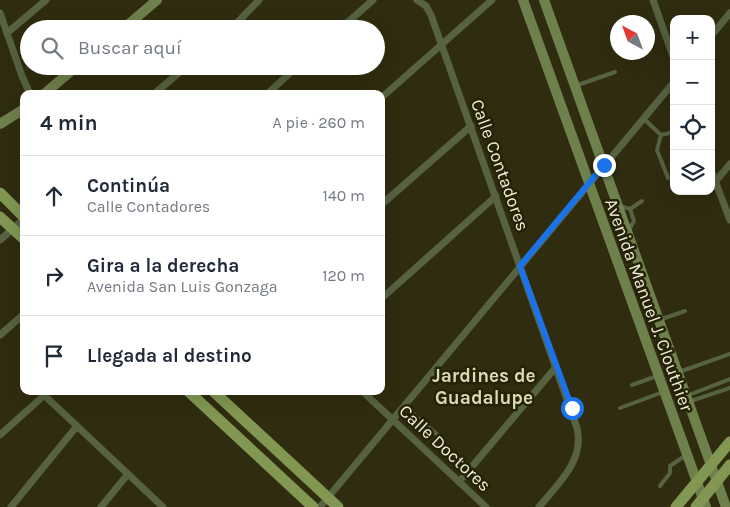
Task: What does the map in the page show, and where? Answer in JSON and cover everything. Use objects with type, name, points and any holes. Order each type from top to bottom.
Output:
[{"type":"main road","points":[[133,20],[157,0]]},
{"type":"main road","name":"Avenida Manuel J. Clouthier","points":[[523,0],[587,184],[696,482],[702,504]]},
{"type":"main road","name":"Avenida Manuel J. Clouthier","points":[[544,0],[726,507]]},
{"type":"main road","points":[[49,90],[66,75]]},
{"type":"main road","points":[[0,124],[20,112]]},
{"type":"main road","points":[[0,193],[20,214]]},
{"type":"main road","points":[[0,217],[20,235]]},
{"type":"main road","points":[[614,257],[627,257],[634,251]]},
{"type":"main road","points":[[192,395],[313,507]]},
{"type":"main road","points":[[217,395],[338,507]]},
{"type":"main road","points":[[676,507],[730,442]]},
{"type":"main road","points":[[702,504],[717,480],[729,470]]},
{"type":"street","points":[[22,20],[46,0]]},
{"type":"street","points":[[240,20],[259,0]]},
{"type":"street","points":[[350,20],[373,0]]},
{"type":"street","name":"Calle Contadores","points":[[417,0],[426,6],[431,15],[577,428],[579,448],[566,474],[538,507]]},
{"type":"street","points":[[385,94],[492,0]]},
{"type":"street","points":[[653,0],[670,48]]},
{"type":"street","points":[[0,13],[20,67]]},
{"type":"street","points":[[715,31],[730,13]]},
{"type":"street","points":[[7,33],[20,22]]},
{"type":"street","points":[[23,75],[28,90]]},
{"type":"street","points":[[159,90],[176,75]]},
{"type":"street","points":[[271,90],[288,75]]},
{"type":"street","points":[[320,507],[587,184],[670,87]]},
{"type":"street","points":[[385,201],[471,126]]},
{"type":"street","points":[[730,164],[715,182],[730,220]]},
{"type":"street","points":[[385,295],[496,196]]},
{"type":"street","points":[[0,240],[20,222]]},
{"type":"street","points":[[0,335],[20,318]]},
{"type":"street","points":[[459,482],[556,367]]},
{"type":"street","points":[[0,435],[45,395]]},
{"type":"street","points":[[49,395],[77,426],[163,507]]},
{"type":"street","name":"Calle Doctores","points":[[366,395],[486,507]]},
{"type":"street","points":[[11,507],[77,426]]},
{"type":"street","points":[[101,507],[128,474]]},
{"type":"lane","points":[[575,86],[615,72]]},
{"type":"lane","points":[[644,118],[660,135]]},
{"type":"lane","points":[[660,135],[670,133]]},
{"type":"lane","points":[[660,135],[657,150],[668,178]]},
{"type":"lane","points":[[618,206],[630,209],[642,202]]},
{"type":"lane","points":[[627,231],[634,222],[630,209]]},
{"type":"lane","points":[[659,320],[685,311]]},
{"type":"lane","points":[[678,373],[730,354]]},
{"type":"lane","points":[[632,385],[657,376]]},
{"type":"lane","points":[[688,399],[730,379]]},
{"type":"lane","points":[[688,399],[730,388]]},
{"type":"lane","points":[[620,408],[663,392]]},
{"type":"lane","points":[[404,406],[439,436]]},
{"type":"lane","points":[[660,486],[670,473],[670,466],[686,455]]},
{"type":"district","name":"Jardines de Guadalupe","points":[[484,387]]},
{"type":"route","points":[[572,408],[520,266],[604,165]]}]
